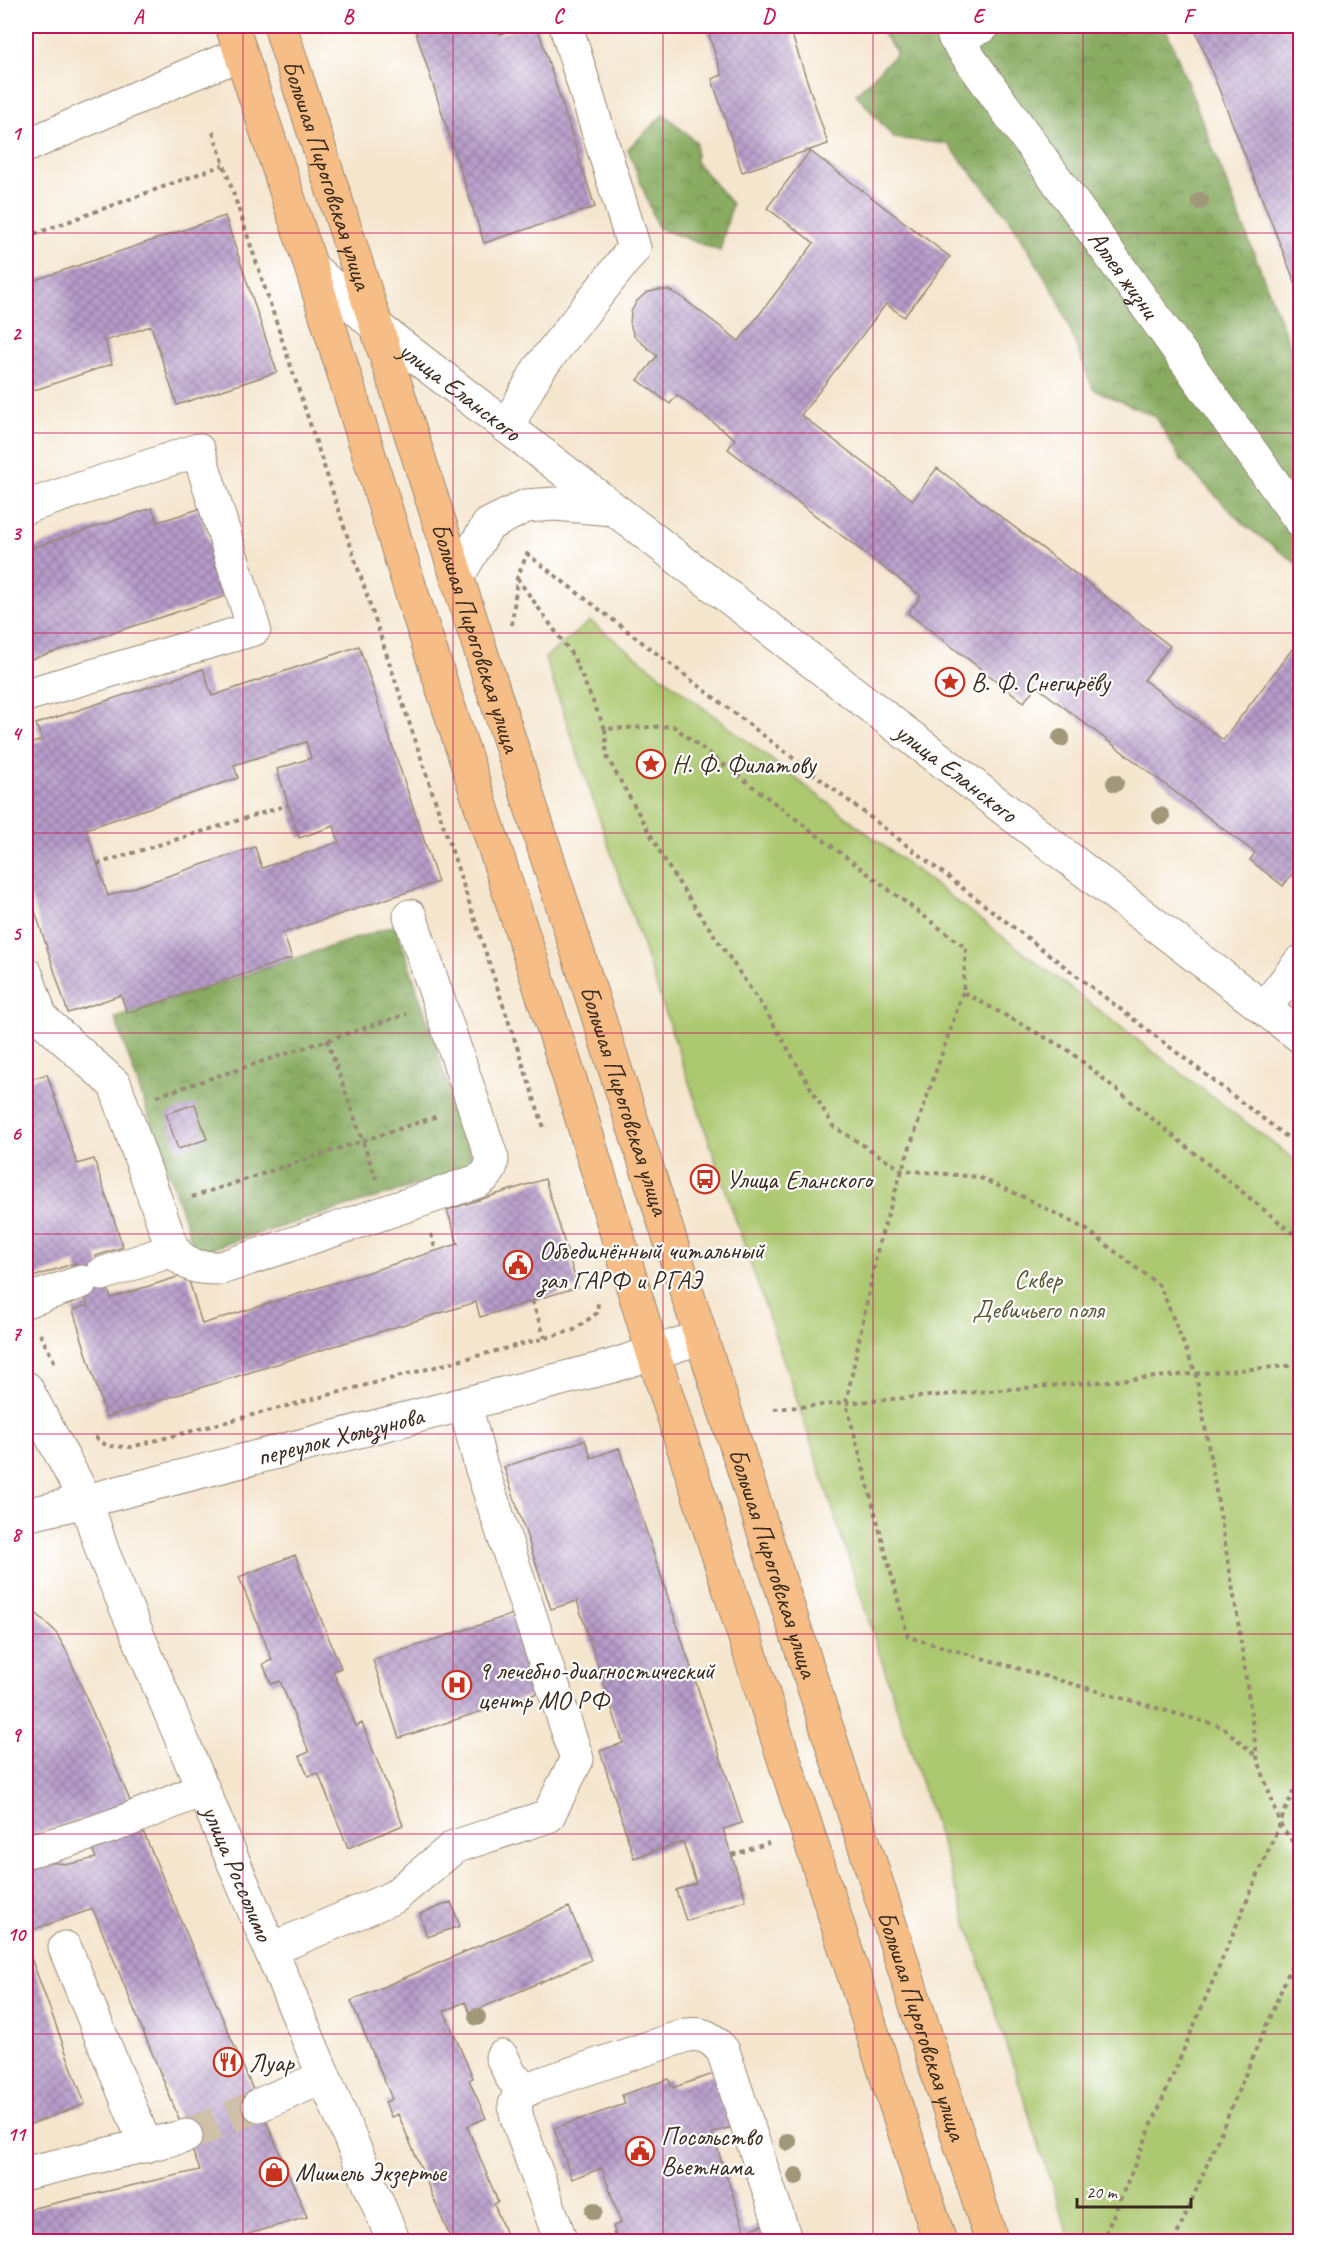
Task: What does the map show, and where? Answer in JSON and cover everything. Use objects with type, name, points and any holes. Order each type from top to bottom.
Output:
[{"type":"main road","name":"Большая Пироговская улица","points":[[280,26],[992,2241]]},
{"type":"main road","name":"Большая Пироговская улица","points":[[237,40],[411,591],[568,1073],[653,1353],[940,2241]]},
{"type":"street","points":[[507,427],[534,375],[634,248],[566,26]]},
{"type":"street","name":"Аллея жизни","points":[[963,30],[1300,520]]},
{"type":"street","points":[[26,146],[191,74],[237,40]]},
{"type":"street","name":"улица Еланского","points":[[310,267],[377,327],[1300,1036]]},
{"type":"street","points":[[26,507],[198,450],[254,629],[26,695]]},
{"type":"street","points":[[457,577],[488,525],[526,506],[555,504],[613,509]]},
{"type":"street","points":[[26,974],[41,1018],[115,1085],[173,1250],[184,1262],[202,1268],[221,1268],[478,1181],[486,1176],[491,1168],[492,1159],[410,916]]},
{"type":"street","points":[[1265,1008],[1300,962]]},
{"type":"street","points":[[26,1301],[173,1250]]},
{"type":"street","name":"переулок Хользунова","points":[[26,1515],[612,1366],[702,1337]]},
{"type":"street","name":"улица Россолимо","points":[[26,1389],[86,1501],[103,1553],[394,2241]]},
{"type":"street","points":[[270,1950],[394,1897],[454,1847],[548,1816],[577,1759],[480,1463],[465,1404]]},
{"type":"street","points":[[26,1851],[43,1848],[136,1817],[203,1789]]},
{"type":"street","points":[[65,1948],[146,2146]]},
{"type":"street","points":[[561,2241],[517,2118],[515,2105],[519,2094],[687,2036],[700,2034],[713,2040],[723,2051],[786,2241]]},
{"type":"street","points":[[502,2057],[512,2078],[529,2089]]},
{"type":"street","points":[[259,2105],[324,2077]]},
{"type":"street","points":[[26,2173],[186,2136]]},
{"type":"path","points":[[213,132],[547,1138]]},
{"type":"path","points":[[26,237],[223,165]]},
{"type":"path","points":[[512,629],[516,578],[527,554],[1300,1147]]},
{"type":"path","points":[[516,578],[573,656],[605,729],[607,757],[672,873],[767,1013],[833,1126],[902,1170],[978,1177],[1028,1199],[1087,1230],[1160,1286],[1196,1374],[1238,1614],[1257,1757],[1280,1824],[1300,1852]]},
{"type":"path","points":[[605,729],[673,726],[966,948],[963,992],[879,1243],[846,1403],[908,1637],[1223,1727],[1257,1757]]},
{"type":"path","points":[[97,864],[288,805]]},
{"type":"path","points":[[963,992],[1068,1050],[1300,1239]]},
{"type":"path","points":[[123,1107],[439,1004]]},
{"type":"path","points":[[327,1040],[376,1179],[428,1225],[436,1251]]},
{"type":"path","points":[[159,1208],[473,1104]]},
{"type":"path","points":[[92,1434],[107,1446],[131,1447],[545,1338],[574,1330],[597,1313],[600,1297]]},
{"type":"path","points":[[532,1301],[545,1338]]},
{"type":"path","points":[[774,1409],[1300,1365]]},
{"type":"path","points":[[1102,2241],[1300,1776]]},
{"type":"path","points":[[732,1855],[769,1843]]},
{"type":"path","points":[[1174,2241],[1300,1946]]},
{"type":"path","points":[[595,2241],[615,2234]]},
{"type":"green space","points":[[877,26],[1165,26],[1300,371],[1299,565],[1243,524],[1180,459],[1156,417],[1093,389],[1058,299],[1011,221],[948,144],[894,138],[856,94],[897,53]]},
{"type":"green space","points":[[664,114],[696,142],[696,162],[732,204],[720,251],[658,228],[628,149]]},
{"type":"green space","name":"Сквер Девичьего поля","points":[[590,621],[1300,1164],[1300,2241],[1070,2241],[803,1418],[545,658]]},
{"type":"green space","points":[[396,925],[475,1167],[196,1253],[115,1018]]},
{"type":"building","points":[[414,26],[497,26],[500,34],[527,26],[537,26],[595,207],[484,243]]},
{"type":"building","points":[[706,26],[789,26],[828,144],[742,172],[712,79],[722,75]]},
{"type":"building","points":[[1194,26],[1294,26],[1300,42],[1300,295]]},
{"type":"building","points":[[810,151],[950,257],[904,317],[886,304],[801,415],[913,500],[937,468],[1170,646],[1144,680],[1223,740],[1300,639],[1300,863],[1283,886],[1250,860],[1255,853],[1036,686],[1024,702],[908,613],[921,596],[728,449],[735,439],[677,395],[670,404],[638,380],[657,356],[634,336],[630,324],[631,312],[637,301],[646,293],[669,290],[739,341],[814,243],[767,208]]},
{"type":"building","points":[[225,216],[277,372],[177,405],[151,326],[105,341],[112,364],[26,393],[26,283]]},
{"type":"building","points":[[152,508],[158,522],[199,509],[226,596],[26,661],[26,550]]},
{"type":"building","points":[[359,646],[438,882],[283,933],[292,958],[127,1013],[121,995],[68,1013],[26,883],[26,745],[42,740],[36,724],[203,669],[212,696]],"holes":[[[306,742],[311,758],[277,769],[299,838],[334,826],[339,842],[262,868],[255,847],[108,896],[86,829],[238,778],[234,765]]]},
{"type":"building","points":[[26,1060],[32,1079],[47,1074],[77,1164],[94,1159],[123,1247],[96,1256],[111,1298],[187,1274],[202,1324],[458,1244],[447,1210],[545,1179],[578,1287],[480,1317],[476,1302],[106,1417],[73,1310],[88,1305],[75,1263],[27,1279]]},
{"type":"building","points":[[195,1104],[207,1139],[178,1149],[166,1114]]},
{"type":"building","points":[[585,1440],[591,1458],[619,1448],[742,1823],[723,1829],[746,1900],[686,1921],[676,1890],[696,1883],[683,1842],[634,1858],[600,1751],[623,1743],[577,1601],[551,1609],[504,1467]]},
{"type":"building","points":[[295,1555],[341,1668],[333,1671],[356,1726],[362,1723],[403,1825],[348,1848],[318,1773],[308,1776],[300,1756],[309,1752],[280,1681],[271,1684],[263,1664],[272,1660],[239,1577]]},
{"type":"building","points":[[26,1608],[37,1614],[55,1631],[66,1650],[307,2217],[221,2242],[26,2242],[26,2200],[29,2209],[200,2170],[93,1909],[26,1932],[26,1865],[41,1862],[70,1864],[96,1858],[80,1819],[26,1836]]},
{"type":"building","points":[[513,1614],[538,1693],[399,1738],[373,1660]]},
{"type":"building","points":[[451,1902],[460,1926],[427,1937],[420,1914]]},
{"type":"building","points":[[569,1907],[591,1960],[470,2013],[465,2002],[444,2011],[473,2078],[469,2080],[486,2118],[467,2126],[498,2202],[494,2204],[509,2242],[452,2242],[398,2114],[391,2117],[385,2102],[392,2099],[351,2001]]},
{"type":"building","points":[[26,1944],[85,2104],[26,2126]]},
{"type":"building","name":"Посольство Вьетнама","points":[[722,2071],[741,2124],[712,2133],[745,2231],[774,2221],[781,2242],[618,2242],[613,2226],[621,2223],[602,2168],[572,2179],[554,2128],[625,2104],[622,2095],[669,2079],[672,2088]]},
{"type":"tunnel","points":[[186,2136],[259,2105]]},
{"type":"place","name":"В. Ф. Снегирёву","points":[[950,682]]},
{"type":"place","name":"Н. Ф. Филатову","points":[[651,764]]},
{"type":"place","name":"Улица Еланского","points":[[705,1179]]},
{"type":"place","name":"Объединённый читальный зал ГАРФ и РГАЭ","points":[[518,1265]]},
{"type":"place","name":"9 лечебно-диагностический центр МО РФ","points":[[457,1685]]},
{"type":"place","name":"Луар","points":[[228,2062]]},
{"type":"place","name":"Посольство Вьетнама","points":[[640,2151]]},
{"type":"place","name":"Мишель Экзертье","points":[[274,2172]]}]
